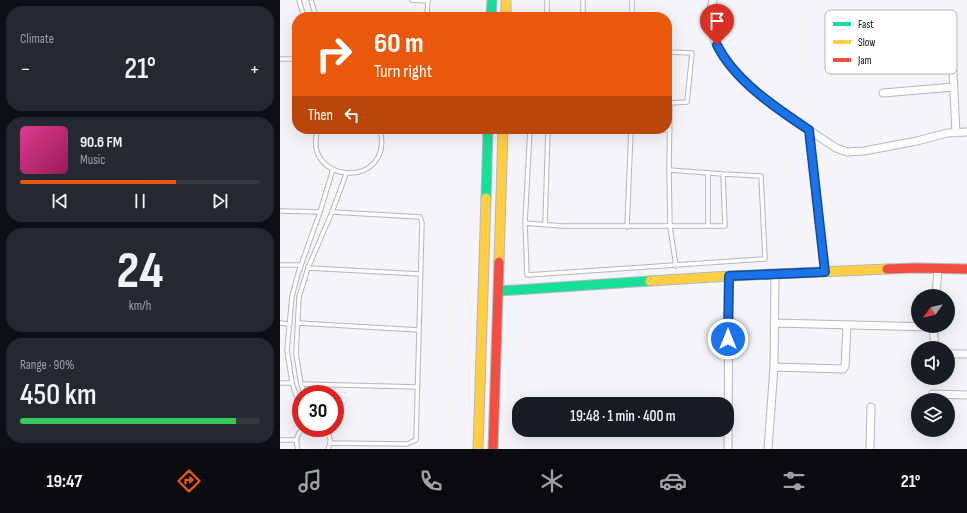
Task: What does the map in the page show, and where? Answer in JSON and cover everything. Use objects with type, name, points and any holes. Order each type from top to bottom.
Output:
[{"type":"street","points":[[491,12],[492,0]]},
{"type":"street","points":[[506,0],[506,12]]},
{"type":"street","points":[[713,0],[710,16],[712,36],[721,53],[732,68],[758,94],[776,108],[836,148],[847,152],[855,152],[917,141],[947,133],[967,132]]},
{"type":"street","points":[[953,74],[956,133]]},
{"type":"street","points":[[883,93],[954,87]]},
{"type":"street","points":[[809,130],[825,272]]},
{"type":"street","points":[[478,449],[488,134]]},
{"type":"street","points":[[493,449],[503,134]]},
{"type":"street","points":[[499,291],[729,276],[916,268],[967,269]]},
{"type":"street","points":[[936,289],[938,268]]},
{"type":"street","points":[[768,449],[774,367],[775,274]]},
{"type":"street","points":[[728,449],[729,276]]},
{"type":"street","points":[[774,323],[847,326],[911,326]]},
{"type":"street","points":[[774,367],[843,369],[845,366],[847,326]]},
{"type":"street","points":[[955,354],[967,354]]},
{"type":"street","points":[[955,395],[967,395]]},
{"type":"street","points":[[870,449],[871,407]]},
{"type":"lane","points":[[299,0],[303,12]]},
{"type":"lane","points":[[311,0],[315,12]]},
{"type":"lane","points":[[412,0],[428,0],[427,12]]},
{"type":"lane","points":[[547,0],[547,12]]},
{"type":"lane","points":[[583,0],[583,12]]},
{"type":"lane","points":[[632,0],[632,12]]},
{"type":"lane","points":[[672,52],[692,52],[687,102],[672,103]]},
{"type":"lane","points":[[280,59],[292,59]]},
{"type":"lane","points":[[316,134],[316,145],[319,155],[325,163],[333,169],[346,174],[364,170],[375,161],[381,148],[381,134]]},
{"type":"lane","points":[[530,134],[525,223],[527,275],[765,259],[760,176],[669,170]]},
{"type":"lane","points":[[544,225],[548,134]]},
{"type":"lane","points":[[628,227],[631,134]]},
{"type":"lane","points":[[670,134],[670,226],[676,266]]},
{"type":"lane","points":[[280,382],[292,383],[287,350],[292,296],[333,169]]},
{"type":"lane","points":[[708,173],[708,226]]},
{"type":"lane","points":[[346,174],[332,212],[308,268],[299,297],[296,354],[301,384],[418,386]]},
{"type":"lane","points":[[525,223],[544,225],[628,227],[725,226],[723,174]]},
{"type":"lane","points":[[280,211],[320,212]]},
{"type":"lane","points":[[330,443],[407,444],[416,440],[422,223],[420,216],[332,212]]},
{"type":"lane","points":[[280,265],[301,265]]},
{"type":"lane","points":[[308,268],[420,274]]},
{"type":"lane","points":[[280,323],[290,324]]},
{"type":"lane","points":[[298,323],[420,330]]},
{"type":"lane","points":[[298,437],[298,449]]},
{"type":"lane","points":[[328,449],[330,443],[329,437]]},
{"type":"lane","points":[[280,440],[297,440]]},
{"type":"traffic: fast","points":[[491,12],[492,0]]},
{"type":"traffic: fast","points":[[486,198],[488,134]]},
{"type":"traffic: fast","points":[[499,291],[650,281]]},
{"type":"traffic: slow","points":[[506,0],[506,12]]},
{"type":"traffic: slow","points":[[499,262],[503,134]]},
{"type":"traffic: slow","points":[[478,449],[486,198]]},
{"type":"traffic: slow","points":[[650,281],[887,269]]},
{"type":"traffic: jam","points":[[493,449],[499,262]]},
{"type":"traffic: jam","points":[[887,269],[967,269]]},
{"type":"route","points":[[717,45],[732,68],[758,94],[809,130],[825,272],[729,276],[728,339]]}]
